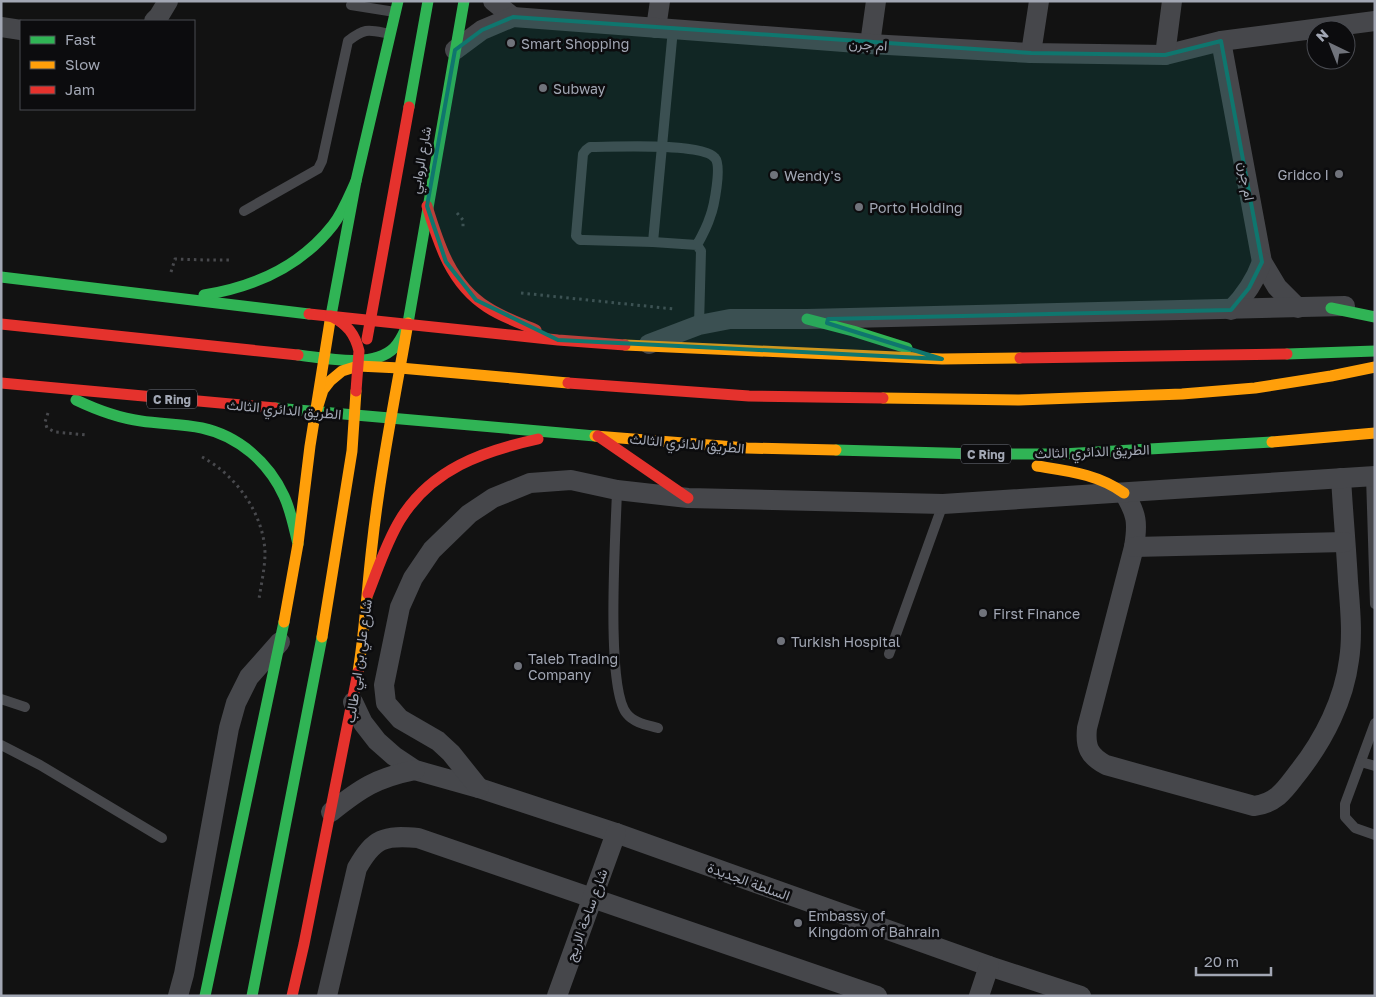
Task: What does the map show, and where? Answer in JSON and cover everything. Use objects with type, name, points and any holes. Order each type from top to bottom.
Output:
[{"type":"main road","points":[[252,996],[322,638],[350,460],[361,363],[428,1]]},
{"type":"main road","name":"شارع الروابي","points":[[408,324],[464,1]]},
{"type":"main road","points":[[205,996],[281,640],[298,544],[331,316],[356,181],[397,4]]},
{"type":"main road","points":[[166,298],[225,291],[275,274],[324,236],[340,214],[356,181]]},
{"type":"main road","points":[[427,206],[444,257],[467,292],[488,308],[558,340]]},
{"type":"main road","points":[[1,277],[370,321],[558,340],[645,346],[942,359],[1253,355],[1375,351]]},
{"type":"main road","points":[[1332,308],[1375,317]]},
{"type":"main road","points":[[331,316],[345,324],[354,334],[366,391]]},
{"type":"main road","points":[[807,319],[853,331],[942,359]]},
{"type":"main road","points":[[1,324],[324,358],[400,368],[541,381],[749,396],[1019,400],[1182,394],[1255,388],[1375,367]]},
{"type":"main road","points":[[316,412],[323,390],[333,376],[391,352],[401,340],[408,324]]},
{"type":"main road","name":"شارع علي بن ابي طالب","points":[[292,996],[353,702],[364,638],[378,496],[408,324]]},
{"type":"main road","name":"الطريق الدائري الثالث","points":[[1,383],[354,416],[747,448],[979,454],[1081,453],[1242,444],[1375,433]]},
{"type":"main road","points":[[55,389],[79,402],[105,412],[131,419],[204,428],[234,440],[260,460],[278,483],[289,510],[298,544]]},
{"type":"main road","points":[[378,407],[391,419]]},
{"type":"main road","points":[[368,594],[400,519],[421,491],[436,478],[458,464],[504,446],[568,433]]},
{"type":"main road","points":[[596,435],[688,498]]},
{"type":"main road","points":[[979,454],[1102,479],[1114,484],[1124,493]]},
{"type":"street","points":[[155,20],[168,1]]},
{"type":"street","points":[[494,1],[514,17]]},
{"type":"street","points":[[660,1],[665,28]]},
{"type":"street","points":[[870,44],[876,1]]},
{"type":"street","points":[[1031,53],[1039,1]]},
{"type":"street","points":[[1165,56],[1172,1]]},
{"type":"street","name":"ام جرن","points":[[455,50],[482,30],[514,17],[870,44],[1031,53],[1165,56],[1221,41],[1375,20]]},
{"type":"street","points":[[1,27],[20,30]]},
{"type":"street","name":"ام جرن","points":[[1221,41],[1262,262],[1278,287],[1298,308]]},
{"type":"street","points":[[1231,310],[1249,288],[1262,262]]},
{"type":"street","points":[[645,346],[699,318],[807,319],[1332,308],[1375,303]]},
{"type":"street","points":[[479,788],[451,753],[438,741],[400,719],[386,703],[384,685],[400,606],[414,578],[432,550],[469,514],[494,498],[530,483],[571,480],[617,490],[688,498],[943,504],[1373,476]]},
{"type":"street","points":[[1124,493],[1131,505],[1137,526],[1134,547],[1087,728],[1086,740],[1089,750],[1096,760],[1106,765],[1254,806],[1274,801],[1305,764],[1321,741],[1343,689],[1349,662],[1352,634],[1341,478]]},
{"type":"street","points":[[1134,547],[1345,542]]},
{"type":"street","points":[[178,996],[184,974],[227,738],[236,703],[250,677],[281,640]]},
{"type":"street","name":"السلطة الجديدة","points":[[353,702],[363,723],[377,741],[414,770],[479,788],[616,833],[989,966],[1081,996]]},
{"type":"street","name":"السلطة الجديدة","points":[[331,812],[369,784],[391,775],[414,770]]},
{"type":"street","name":"شارع ساحة الاريج","points":[[557,996],[616,833]]},
{"type":"street","points":[[327,996],[357,868],[367,850],[381,840],[398,836],[418,838],[877,996]]},
{"type":"street","points":[[979,996],[989,966]]},
{"type":"lane","points":[[351,5],[397,4]]},
{"type":"lane","points":[[653,242],[663,147],[665,28]]},
{"type":"lane","points":[[244,211],[318,169],[322,161],[348,41],[360,32],[369,30],[391,34]]},
{"type":"lane","points":[[663,147],[708,152],[716,158],[719,167],[712,214],[697,245],[578,239],[576,233],[583,154],[586,150],[590,148],[663,147]]},
{"type":"lane","points":[[697,245],[701,251],[699,318]]},
{"type":"lane","points":[[1373,476],[1375,604]]},
{"type":"lane","points":[[617,490],[613,651],[619,700],[627,714],[636,721],[658,728]]},
{"type":"lane","points":[[889,654],[943,504]]},
{"type":"lane","points":[[1,699],[25,707]]},
{"type":"lane","points":[[1375,723],[1345,804],[1345,817],[1355,828],[1375,835]]},
{"type":"lane","points":[[1,745],[40,765],[162,838]]},
{"type":"lane","points":[[1361,762],[1375,766]]},
{"type":"path","points":[[427,206],[452,210],[459,214],[463,220],[463,228]]},
{"type":"path","points":[[166,298],[172,263],[175,258],[231,260],[239,258]]},
{"type":"path","points":[[512,291],[699,318]]},
{"type":"path","points":[[55,389],[45,422],[48,428],[55,432],[93,435]]},
{"type":"path","points":[[196,454],[214,463],[236,483],[250,504],[260,528],[265,553],[259,600]]},
{"type":"highlighted area","points":[[513,17],[1031,53],[1165,55],[1221,41],[1262,262],[1249,288],[1231,310],[828,319],[827,323],[942,359],[558,340],[476,300],[446,262],[427,206],[455,50],[482,30]]},
{"type":"traffic: fast","points":[[330,321],[356,181],[398,1]]},
{"type":"traffic: fast","points":[[409,107],[428,1]]},
{"type":"traffic: fast","points":[[408,323],[464,1]]},
{"type":"traffic: fast","points":[[204,295],[258,280],[291,263],[306,252],[337,220],[356,181]]},
{"type":"traffic: fast","points":[[1,277],[309,314]]},
{"type":"traffic: fast","points":[[1331,308],[1375,317]]},
{"type":"traffic: fast","points":[[807,319],[907,348]]},
{"type":"traffic: fast","points":[[298,355],[335,360],[374,358],[394,348],[408,324]]},
{"type":"traffic: fast","points":[[1287,354],[1375,351]]},
{"type":"traffic: fast","points":[[76,400],[125,418],[202,428],[228,437],[240,444],[261,462],[278,484],[289,508],[298,544]]},
{"type":"traffic: fast","points":[[275,408],[595,436]]},
{"type":"traffic: fast","points":[[836,450],[1062,454],[1272,442]]},
{"type":"traffic: fast","points":[[205,996],[284,622]]},
{"type":"traffic: fast","points":[[252,996],[322,637]]},
{"type":"traffic: slow","points":[[284,622],[298,544],[310,446],[330,321]]},
{"type":"traffic: slow","points":[[358,672],[379,490],[408,323]]},
{"type":"traffic: slow","points":[[625,345],[942,359],[1020,358]]},
{"type":"traffic: slow","points":[[316,412],[323,390],[330,381],[342,371],[358,366],[568,383]]},
{"type":"traffic: slow","points":[[883,398],[1019,400],[1182,394],[1255,388],[1375,367]]},
{"type":"traffic: slow","points":[[322,637],[352,451],[356,391]]},
{"type":"traffic: slow","points":[[1272,442],[1375,433]]},
{"type":"traffic: slow","points":[[595,436],[747,448],[836,450]]},
{"type":"traffic: slow","points":[[1037,466],[1093,477],[1124,493]]},
{"type":"traffic: jam","points":[[367,339],[409,107]]},
{"type":"traffic: jam","points":[[427,206],[442,249],[455,275],[464,287],[493,311],[536,330]]},
{"type":"traffic: jam","points":[[309,314],[558,340],[625,345]]},
{"type":"traffic: jam","points":[[331,316],[342,322],[350,330],[357,345],[359,351],[356,391]]},
{"type":"traffic: jam","points":[[1,324],[298,355]]},
{"type":"traffic: jam","points":[[1020,358],[1287,354]]},
{"type":"traffic: jam","points":[[1,383],[275,408]]},
{"type":"traffic: jam","points":[[568,383],[749,396],[883,398]]},
{"type":"traffic: jam","points":[[598,436],[688,498]]},
{"type":"traffic: jam","points":[[368,594],[386,547],[400,520],[413,502],[427,488],[443,475],[478,456],[538,439]]},
{"type":"traffic: jam","points":[[292,996],[358,672]]},
{"type":"place","name":"Smart Shopping","points":[[511,43]]},
{"type":"place","name":"Subway","points":[[543,88]]},
{"type":"place","name":"Gridco I","points":[[1339,174]]},
{"type":"place","name":"Wendy's","points":[[774,175]]},
{"type":"place","name":"Porto Holding","points":[[859,207]]},
{"type":"place","name":"First Finance","points":[[983,613]]},
{"type":"place","name":"Turkish Hospital","points":[[781,641]]},
{"type":"place","name":"Taleb Trading Company","points":[[518,666]]},
{"type":"place","name":"Embassy of Kingdom of Bahrain","points":[[798,923]]}]
